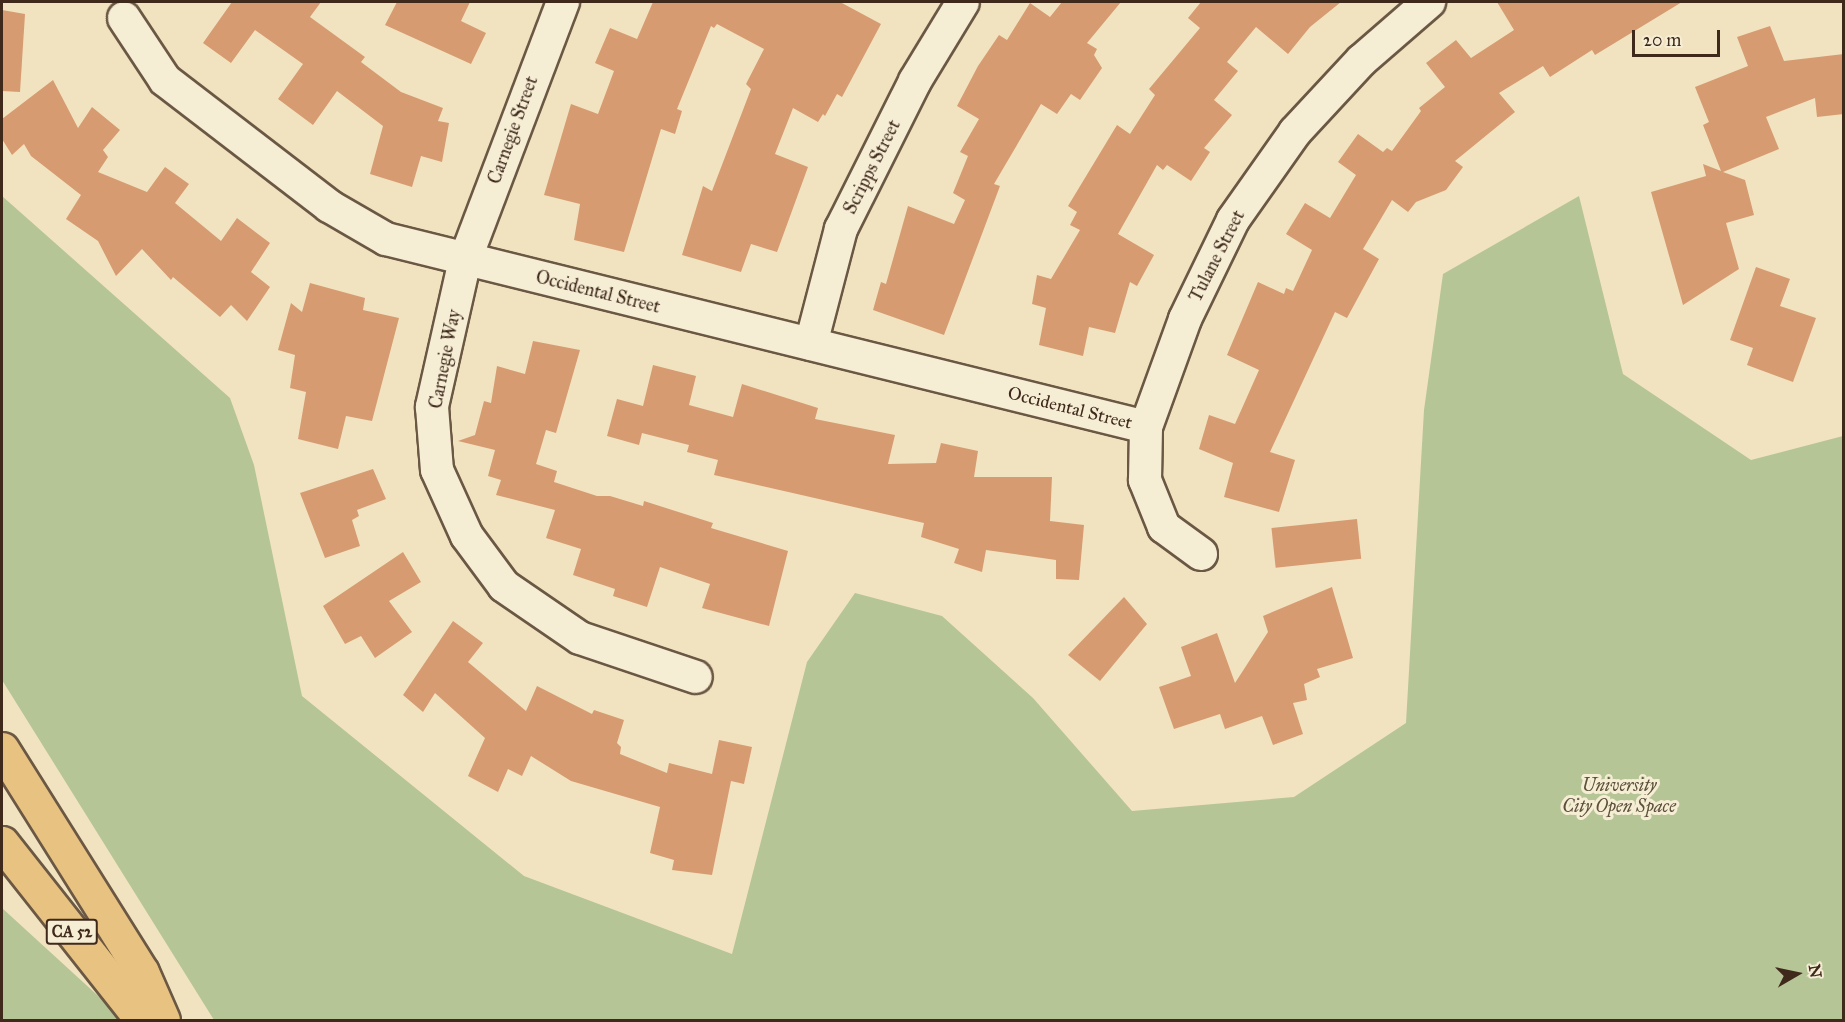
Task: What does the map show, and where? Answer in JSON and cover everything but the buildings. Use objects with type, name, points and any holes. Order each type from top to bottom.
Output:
[{"type":"highway","points":[[2,749],[142,972],[163,1020]]},
{"type":"highway","name":"CA 52","points":[[2,843],[142,1020]]},
{"type":"street","name":"Carnegie Street","points":[[465,260],[563,2]]},
{"type":"street","name":"Scripps Street","points":[[811,344],[841,229],[915,81],[963,2]]},
{"type":"street","name":"Tulane Street","points":[[1201,554],[1164,526],[1144,480],[1146,428],[1185,319],[1233,220],[1295,132],[1362,60],[1429,2]]},
{"type":"street","name":"Occidental Street","points":[[124,18],[165,80],[329,206],[386,239],[1146,428]]},
{"type":"street","name":"Carnegie Way","points":[[465,260],[432,407],[437,470],[467,536],[504,586],[580,638],[696,677]]},
{"type":"green space","name":"University City Open Space","points":[[2,196],[230,398],[254,465],[302,696],[524,876],[732,954],[807,662],[855,593],[942,616],[1033,698],[1132,811],[1294,797],[1406,723],[1424,410],[1443,274],[1579,196],[1623,374],[1751,460],[1843,436],[1843,1020],[214,1020],[2,680]]},
{"type":"green space","points":[[2,908],[107,1004],[126,1020],[2,1020]]}]
